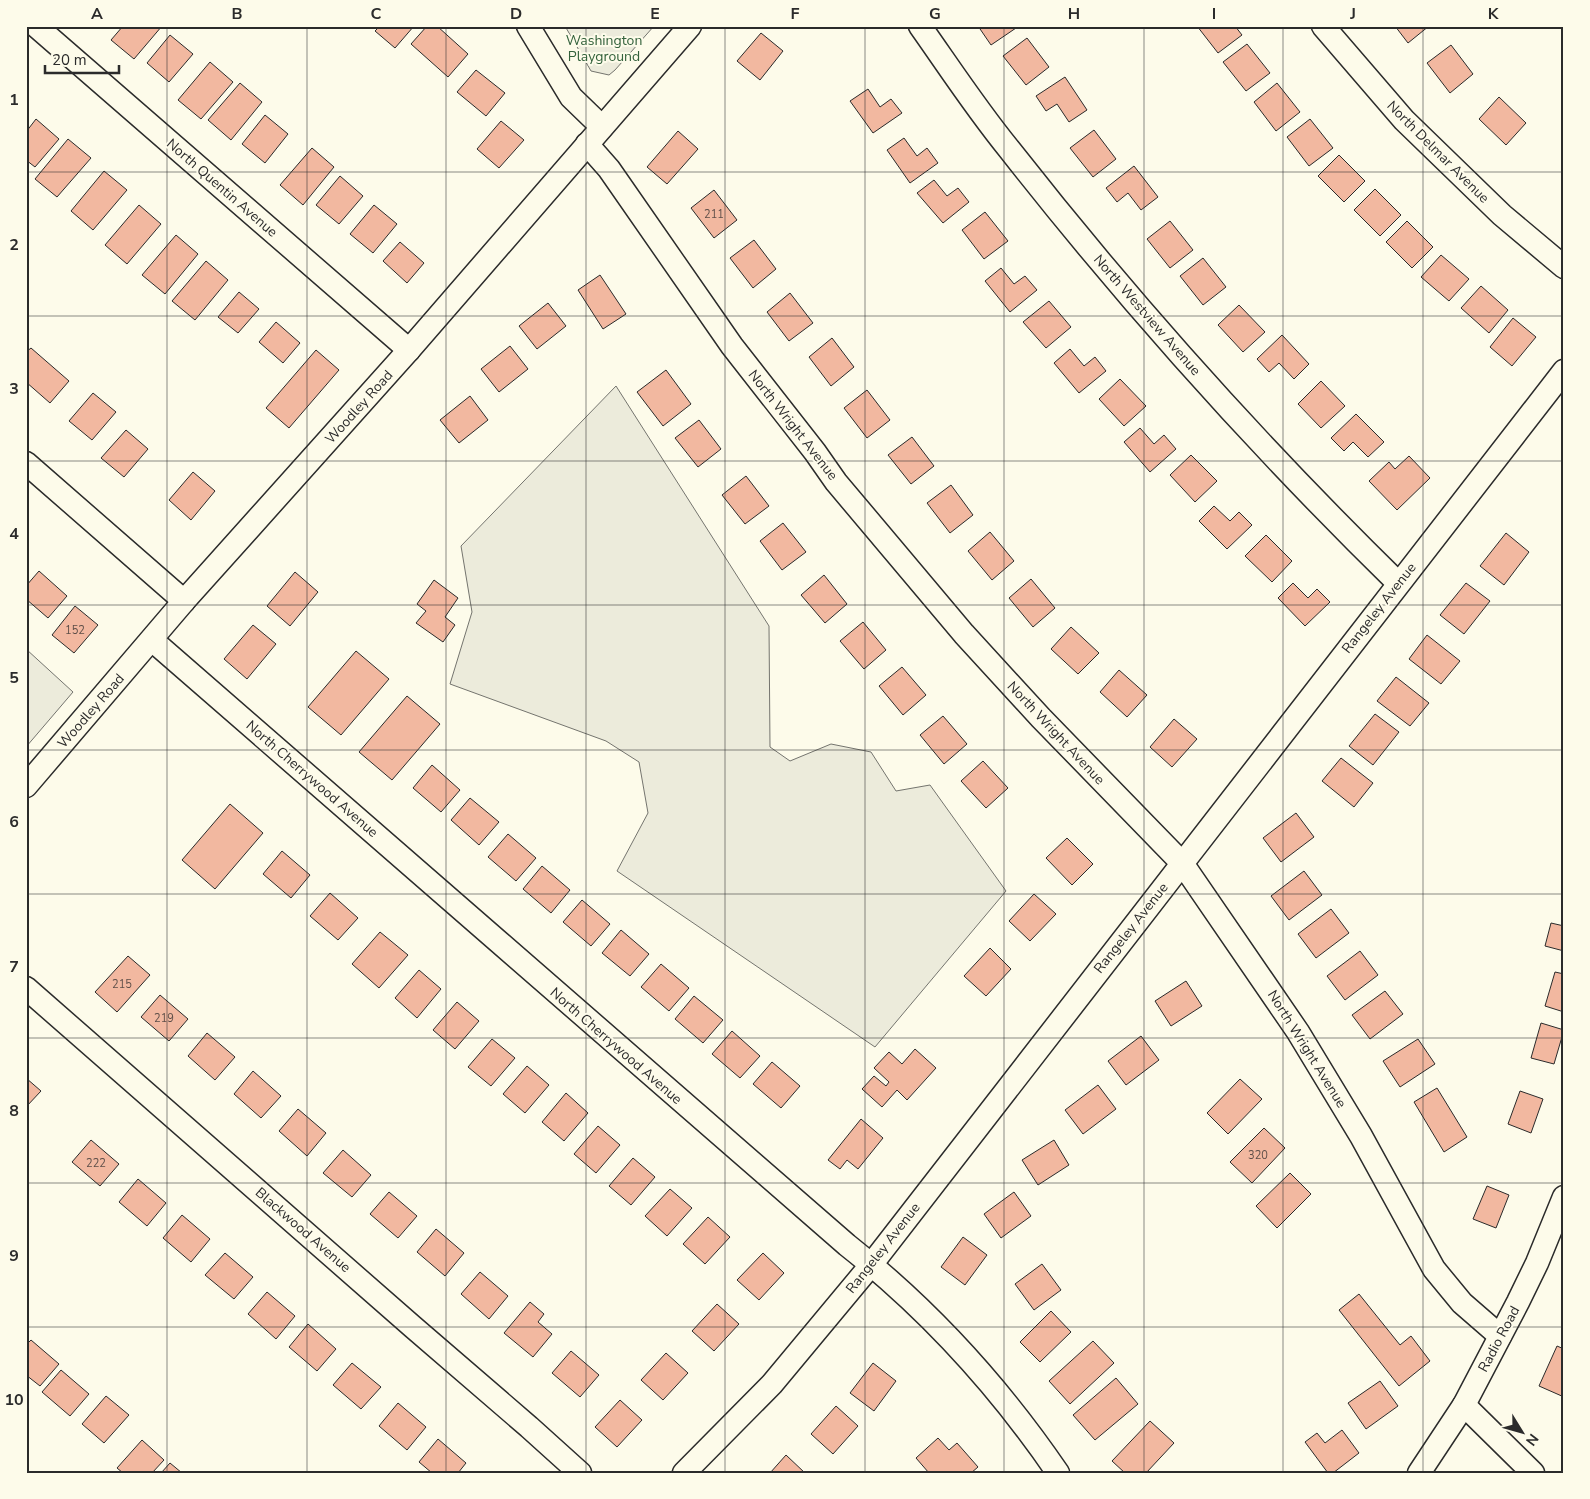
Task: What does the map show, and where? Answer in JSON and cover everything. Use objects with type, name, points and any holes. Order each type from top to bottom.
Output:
[{"type":"street","name":"North Quentin Avenue","points":[[36,26],[409,350]]},
{"type":"street","name":"North Wright Avenue","points":[[528,26],[594,135],[609,169],[732,346],[815,452],[836,482],[964,634],[1041,718],[1182,863],[1298,1032],[1361,1136],[1434,1268],[1462,1303],[1500,1336]]},
{"type":"street","name":"Woodley Road","points":[[26,786],[184,602],[409,350],[690,26]]},
{"type":"street","name":"North Westview Avenue","points":[[920,26],[1008,148],[1113,276],[1214,392],[1342,528],[1398,583]]},
{"type":"street","name":"North Delmar Avenue","points":[[1323,26],[1404,120],[1502,214],[1564,267]]},
{"type":"street","name":"Rangeley Avenue","points":[[684,1473],[772,1384],[871,1264],[1564,370]]},
{"type":"street","points":[[26,463],[184,602]]},
{"type":"street","name":"North Cherrywood Avenue","points":[[152,640],[607,1037],[871,1264],[950,1339],[1001,1397],[1058,1473]]},
{"type":"street","name":"Blackwood Avenue","points":[[26,988],[580,1473]]},
{"type":"street","name":"Radio Road","points":[[1419,1473],[1464,1405],[1537,1263],[1564,1197]]},
{"type":"street","points":[[1464,1405],[1533,1473]]},
{"type":"green space","name":"Washington Playground","points":[[565,26],[654,26],[609,75],[591,71]]},
{"type":"green space","points":[[616,386],[769,626],[770,747],[790,761],[831,744],[871,752],[896,791],[930,785],[1006,891],[875,1047],[617,871],[648,813],[639,762],[606,741],[450,684],[472,612],[461,546]]},
{"type":"green space","points":[[26,649],[73,692],[26,747]]},
{"type":"building","points":[[123,26],[162,26],[134,59],[111,40]]},
{"type":"building","points":[[380,26],[414,26],[395,48],[375,31]]},
{"type":"building","points":[[427,26],[437,26],[468,54],[448,77],[411,44]]},
{"type":"building","points":[[978,26],[1014,26],[1016,28],[991,45]]},
{"type":"building","points":[[1197,26],[1235,26],[1242,35],[1218,53]]},
{"type":"building","points":[[1395,26],[1429,26],[1408,43]]},
{"type":"building","points":[[761,33],[783,51],[760,80],[737,61]]},
{"type":"building","points":[[170,35],[193,54],[169,82],[147,63]]},
{"type":"building","points":[[1027,38],[1049,67],[1026,85],[1003,56]]},
{"type":"building","points":[[1247,44],[1270,73],[1246,91],[1223,62]]},
{"type":"building","points":[[1451,45],[1473,74],[1450,93],[1427,63]]},
{"type":"building","points":[[210,62],[233,82],[201,119],[178,100]]},
{"type":"building","points":[[476,70],[505,93],[486,116],[457,92]]},
{"type":"building","points":[[1065,77],[1087,110],[1069,122],[1057,104],[1046,111],[1036,96]]},
{"type":"building","points":[[240,83],[262,102],[231,140],[208,120]]},
{"type":"building","points":[[1277,83],[1300,112],[1276,131],[1254,102]]},
{"type":"building","points":[[868,89],[880,107],[891,99],[902,113],[873,133],[850,101]]},
{"type":"building","points":[[1499,97],[1526,123],[1506,145],[1479,119]]},
{"type":"building","points":[[265,115],[288,134],[265,163],[242,144]]},
{"type":"building","points":[[36,119],[59,139],[35,167],[26,160],[26,132]]},
{"type":"building","points":[[1310,119],[1333,148],[1309,166],[1287,137]]},
{"type":"building","points":[[501,121],[524,140],[499,168],[477,149]]},
{"type":"building","points":[[1094,130],[1116,159],[1093,177],[1070,148]]},
{"type":"building","points":[[678,131],[698,149],[667,184],[647,167]]},
{"type":"building","points":[[904,138],[917,156],[927,148],[938,163],[910,183],[887,150]]},
{"type":"building","points":[[68,139],[91,158],[57,197],[35,179]]},
{"type":"building","points":[[312,148],[334,167],[303,205],[280,185]]},
{"type":"building","points":[[1339,155],[1365,181],[1344,202],[1318,176]]},
{"type":"building","points":[[1134,166],[1158,197],[1141,210],[1128,193],[1117,202],[1106,188]]},
{"type":"building","points":[[104,171],[127,190],[93,230],[71,211]]},
{"type":"building","points":[[340,176],[363,196],[339,224],[316,205]]},
{"type":"building","points":[[934,180],[947,196],[958,188],[969,202],[943,223],[917,193]]},
{"type":"building","points":[[1375,189],[1401,215],[1380,236],[1354,210]]},
{"type":"building","points":[[714,190],[737,220],[714,238],[691,208]]},
{"type":"building","points":[[139,205],[161,224],[127,264],[105,245]]},
{"type":"building","points":[[374,205],[397,224],[373,253],[350,234]]},
{"type":"building","points":[[985,212],[1008,241],[984,259],[962,230]]},
{"type":"building","points":[[1170,221],[1193,250],[1170,268],[1147,239]]},
{"type":"building","points":[[1407,221],[1433,247],[1412,268],[1386,242]]},
{"type":"building","points":[[176,235],[198,254],[165,294],[142,275]]},
{"type":"building","points":[[754,240],[776,269],[753,288],[730,258]]},
{"type":"building","points":[[400,242],[424,263],[407,283],[383,261]]},
{"type":"building","points":[[1441,255],[1469,279],[1449,301],[1421,277]]},
{"type":"building","points":[[1203,258],[1226,287],[1203,305],[1180,276]]},
{"type":"building","points":[[206,261],[228,280],[195,320],[172,301]]},
{"type":"building","points":[[1001,268],[1014,284],[1025,276],[1037,290],[1010,312],[985,281]]},
{"type":"building","points":[[600,275],[626,314],[603,329],[578,290]]},
{"type":"building","points":[[1481,286],[1508,310],[1489,333],[1461,308]]},
{"type":"building","points":[[239,292],[259,309],[238,333],[218,317]]},
{"type":"building","points":[[790,293],[813,323],[789,341],[767,312]]},
{"type":"building","points":[[1049,301],[1071,327],[1046,348],[1023,322]]},
{"type":"building","points":[[548,303],[566,326],[537,349],[519,326]]},
{"type":"building","points":[[1239,305],[1265,332],[1243,352],[1218,325]]},
{"type":"building","points":[[1513,318],[1536,337],[1512,366],[1490,347]]},
{"type":"building","points":[[276,322],[300,343],[283,363],[259,342]]},
{"type":"building","points":[[1282,335],[1309,364],[1294,379],[1279,363],[1269,372],[1257,359]]},
{"type":"building","points":[[832,338],[854,367],[831,386],[809,357]]},
{"type":"building","points":[[510,346],[528,369],[499,392],[481,369]]},
{"type":"building","points":[[31,348],[69,381],[50,403],[26,382],[26,352]]},
{"type":"building","points":[[1070,349],[1084,366],[1095,357],[1106,371],[1079,393],[1054,363]]},
{"type":"building","points":[[316,350],[339,370],[289,428],[266,408]]},
{"type":"building","points":[[666,370],[691,404],[663,426],[637,392]]},
{"type":"building","points":[[1120,379],[1146,406],[1124,426],[1099,399]]},
{"type":"building","points":[[1321,381],[1345,406],[1321,428],[1298,404]]},
{"type":"building","points":[[867,390],[890,420],[867,438],[844,408]]},
{"type":"building","points":[[93,393],[116,412],[92,440],[69,421]]},
{"type":"building","points":[[470,396],[488,420],[459,443],[440,420]]},
{"type":"building","points":[[1356,414],[1384,442],[1368,457],[1353,442],[1344,451],[1331,438]]},
{"type":"building","points":[[699,420],[721,449],[698,467],[675,438]]},
{"type":"building","points":[[1140,428],[1154,444],[1164,435],[1176,449],[1150,472],[1124,442]]},
{"type":"building","points":[[126,430],[148,449],[124,477],[101,458]]},
{"type":"building","points":[[912,437],[934,466],[911,484],[888,455]]},
{"type":"building","points":[[1191,455],[1217,481],[1195,502],[1170,475]]},
{"type":"building","points":[[1409,456],[1430,478],[1397,510],[1369,481],[1389,462],[1395,469]]},
{"type":"building","points":[[193,472],[215,491],[191,520],[169,500]]},
{"type":"building","points":[[746,476],[769,506],[745,524],[722,495]]},
{"type":"building","points":[[951,485],[973,515],[950,533],[927,503]]},
{"type":"building","points":[[1214,506],[1230,521],[1239,512],[1252,525],[1227,549],[1199,521]]},
{"type":"building","points":[[783,523],[806,552],[782,570],[760,541]]},
{"type":"building","points":[[990,532],[1014,561],[992,580],[968,551]]},
{"type":"building","points":[[1506,533],[1529,552],[1504,585],[1480,566]]},
{"type":"building","points":[[1266,535],[1292,561],[1272,582],[1245,556]]},
{"type":"building","points":[[39,571],[67,596],[48,618],[26,599],[26,586]]},
{"type":"building","points":[[295,572],[318,592],[290,626],[267,606]]},
{"type":"building","points":[[824,575],[847,604],[825,623],[801,595]]},
{"type":"building","points":[[1031,579],[1055,608],[1033,627],[1009,598]]},
{"type":"building","points":[[434,580],[458,598],[445,617],[455,625],[443,642],[416,623],[426,611],[417,604]]},
{"type":"building","points":[[1293,583],[1308,598],[1317,589],[1330,602],[1305,626],[1278,598]]},
{"type":"building","points":[[1466,583],[1490,601],[1464,634],[1440,615]]},
{"type":"building","points":[[75,606],[98,625],[74,653],[52,635]]},
{"type":"building","points":[[863,622],[886,650],[864,669],[840,641]]},
{"type":"building","points":[[253,625],[276,644],[247,679],[224,659]]},
{"type":"building","points":[[1071,627],[1099,653],[1078,674],[1051,649]]},
{"type":"building","points":[[1427,635],[1460,661],[1441,684],[1409,659]]},
{"type":"building","points":[[356,651],[389,679],[341,735],[308,707]]},
{"type":"building","points":[[902,667],[926,695],[903,715],[879,686]]},
{"type":"building","points":[[1119,670],[1147,695],[1127,717],[1100,692]]},
{"type":"building","points":[[1396,677],[1429,703],[1410,726],[1377,701]]},
{"type":"building","points":[[407,696],[440,724],[392,780],[359,752]]},
{"type":"building","points":[[1375,714],[1399,732],[1373,765],[1349,746]]},
{"type":"building","points":[[943,716],[967,744],[944,764],[920,735]]},
{"type":"building","points":[[1174,719],[1197,739],[1172,767],[1150,747]]},
{"type":"building","points":[[1341,758],[1373,783],[1354,807],[1322,781]]},
{"type":"building","points":[[983,761],[1008,788],[986,808],[961,781]]},
{"type":"building","points":[[432,765],[460,790],[441,812],[413,788]]},
{"type":"building","points":[[470,798],[499,822],[479,845],[451,820]]},
{"type":"building","points":[[230,804],[263,833],[215,889],[182,860]]},
{"type":"building","points":[[1296,813],[1314,837],[1281,862],[1263,838]]},
{"type":"building","points":[[508,834],[536,858],[516,881],[488,857]]},
{"type":"building","points":[[1067,838],[1093,864],[1072,885],[1046,858]]},
{"type":"building","points":[[282,851],[310,875],[291,898],[263,874]]},
{"type":"building","points":[[542,866],[570,890],[551,913],[523,889]]},
{"type":"building","points":[[1304,871],[1322,895],[1289,920],[1271,896]]},
{"type":"building","points":[[330,893],[358,918],[338,940],[310,916]]},
{"type":"building","points":[[1034,894],[1056,914],[1030,941],[1009,921]]},
{"type":"building","points":[[582,900],[610,924],[591,946],[563,922]]},
{"type":"building","points":[[1331,909],[1349,933],[1316,958],[1298,934]]},
{"type":"building","points":[[1551,923],[1564,926],[1564,951],[1545,946]]},
{"type":"building","points":[[621,930],[649,954],[630,976],[602,953]]},
{"type":"building","points":[[380,932],[408,955],[379,988],[352,964]]},
{"type":"building","points":[[990,948],[1011,969],[986,996],[964,976]]},
{"type":"building","points":[[1360,951],[1378,975],[1345,1000],[1327,976]]},
{"type":"building","points":[[128,956],[150,975],[117,1012],[95,992]]},
{"type":"building","points":[[661,964],[689,988],[669,1011],[641,987]]},
{"type":"building","points":[[419,970],[441,989],[417,1018],[395,998]]},
{"type":"building","points":[[1555,972],[1564,974],[1564,1012],[1545,1006]]},
{"type":"building","points":[[1186,981],[1202,1006],[1171,1026],[1155,1001]]},
{"type":"building","points":[[1385,991],[1403,1014],[1370,1039],[1352,1015]]},
{"type":"building","points":[[160,995],[188,1019],[169,1041],[141,1017]]},
{"type":"building","points":[[694,996],[723,1020],[703,1043],[675,1019]]},
{"type":"building","points":[[457,1002],[479,1021],[455,1049],[433,1030]]},
{"type":"building","points":[[1541,1023],[1564,1030],[1554,1064],[1531,1058]]},
{"type":"building","points":[[732,1031],[760,1056],[740,1078],[712,1054]]},
{"type":"building","points":[[207,1033],[235,1057],[215,1080],[188,1056]]},
{"type":"building","points":[[1141,1036],[1159,1060],[1126,1085],[1108,1061]]},
{"type":"building","points":[[492,1039],[515,1058],[491,1086],[468,1067]]},
{"type":"building","points":[[1418,1039],[1435,1064],[1400,1087],[1383,1061]]},
{"type":"building","points":[[915,1049],[936,1068],[907,1100],[897,1090],[882,1107],[862,1089],[874,1076],[886,1086],[889,1082],[874,1068],[889,1052],[902,1064]]},
{"type":"building","points":[[772,1062],[800,1086],[781,1108],[753,1084]]},
{"type":"building","points":[[527,1066],[549,1085],[525,1113],[503,1094]]},
{"type":"building","points":[[253,1071],[281,1096],[261,1118],[234,1094]]},
{"type":"building","points":[[26,1078],[41,1091],[26,1107]]},
{"type":"building","points":[[1240,1079],[1262,1099],[1228,1134],[1207,1113]]},
{"type":"building","points":[[1098,1085],[1116,1109],[1083,1134],[1065,1110]]},
{"type":"building","points":[[1437,1088],[1467,1137],[1444,1152],[1414,1102]]},
{"type":"building","points":[[1520,1091],[1543,1099],[1531,1133],[1508,1124]]},
{"type":"building","points":[[566,1093],[588,1113],[564,1141],[542,1122]]},
{"type":"building","points":[[298,1109],[326,1133],[307,1156],[279,1131]]},
{"type":"building","points":[[861,1119],[883,1138],[858,1169],[847,1160],[840,1169],[828,1160]]},
{"type":"building","points":[[598,1126],[620,1145],[596,1173],[574,1154]]},
{"type":"building","points":[[1264,1128],[1285,1148],[1252,1183],[1230,1162]]},
{"type":"building","points":[[91,1140],[119,1164],[100,1186],[72,1162]]},
{"type":"building","points":[[1054,1140],[1069,1165],[1038,1185],[1022,1160]]},
{"type":"building","points":[[343,1150],[371,1175],[352,1197],[323,1173]]},
{"type":"building","points":[[633,1158],[655,1177],[631,1205],[609,1186]]},
{"type":"building","points":[[1290,1173],[1311,1194],[1277,1228],[1256,1206]]},
{"type":"building","points":[[138,1179],[166,1203],[147,1226],[119,1202]]},
{"type":"building","points":[[1487,1186],[1509,1195],[1496,1228],[1473,1219]]},
{"type":"building","points":[[670,1189],[692,1208],[667,1236],[645,1216]]},
{"type":"building","points":[[389,1192],[417,1216],[398,1238],[370,1214]]},
{"type":"building","points":[[1014,1192],[1031,1216],[1001,1238],[984,1214]]},
{"type":"building","points":[[182,1215],[210,1239],[191,1262],[163,1238]]},
{"type":"building","points":[[708,1217],[730,1237],[705,1264],[683,1244]]},
{"type":"building","points":[[436,1229],[464,1253],[445,1276],[417,1252]]},
{"type":"building","points":[[963,1237],[987,1255],[965,1285],[941,1267]]},
{"type":"building","points":[[225,1253],[253,1277],[234,1299],[205,1275]]},
{"type":"building","points":[[763,1253],[784,1273],[759,1300],[737,1280]]},
{"type":"building","points":[[1042,1264],[1061,1290],[1034,1310],[1015,1284]]},
{"type":"building","points":[[480,1272],[508,1296],[489,1319],[461,1294]]},
{"type":"building","points":[[267,1292],[295,1316],[276,1339],[248,1314]]},
{"type":"building","points":[[1359,1294],[1400,1345],[1411,1336],[1430,1361],[1399,1386],[1339,1310]]},
{"type":"building","points":[[530,1302],[544,1314],[538,1322],[552,1334],[533,1357],[504,1333]]},
{"type":"building","points":[[717,1304],[739,1324],[714,1351],[692,1331]]},
{"type":"building","points":[[1051,1311],[1071,1332],[1040,1362],[1020,1342]]},
{"type":"building","points":[[308,1324],[336,1349],[317,1371],[289,1347]]},
{"type":"building","points":[[31,1340],[59,1364],[40,1386],[26,1375],[26,1345]]},
{"type":"building","points":[[1093,1341],[1114,1363],[1070,1404],[1049,1381]]},
{"type":"building","points":[[1557,1346],[1564,1349],[1564,1397],[1539,1386]]},
{"type":"building","points":[[571,1351],[599,1375],[580,1397],[552,1373]]},
{"type":"building","points":[[666,1353],[688,1373],[663,1400],[641,1380]]},
{"type":"building","points":[[352,1363],[381,1387],[361,1409],[333,1385]]},
{"type":"building","points":[[873,1363],[896,1381],[874,1411],[850,1393]]},
{"type":"building","points":[[61,1370],[89,1394],[70,1416],[42,1392]]},
{"type":"building","points":[[1116,1378],[1138,1404],[1095,1440],[1073,1415]]},
{"type":"building","points":[[1380,1381],[1398,1406],[1366,1429],[1348,1403]]},
{"type":"building","points":[[106,1396],[129,1415],[104,1443],[82,1424]]},
{"type":"building","points":[[620,1400],[642,1420],[617,1447],[595,1427]]},
{"type":"building","points":[[398,1403],[426,1427],[407,1450],[379,1426]]},
{"type":"building","points":[[836,1406],[858,1426],[833,1454],[811,1434]]},
{"type":"building","points":[[1150,1421],[1174,1443],[1146,1473],[1125,1473],[1112,1461]]},
{"type":"building","points":[[1342,1430],[1359,1453],[1333,1473],[1328,1473],[1305,1442],[1317,1433],[1325,1443]]},
{"type":"building","points":[[938,1438],[949,1450],[957,1443],[978,1467],[971,1473],[929,1473],[916,1458]]},
{"type":"building","points":[[438,1439],[466,1463],[458,1473],[432,1473],[419,1462]]},
{"type":"building","points":[[142,1440],[164,1460],[152,1473],[123,1473],[117,1468]]},
{"type":"building","points":[[786,1455],[805,1473],[770,1473]]},
{"type":"building","points":[[170,1463],[182,1473],[161,1473]]}]
